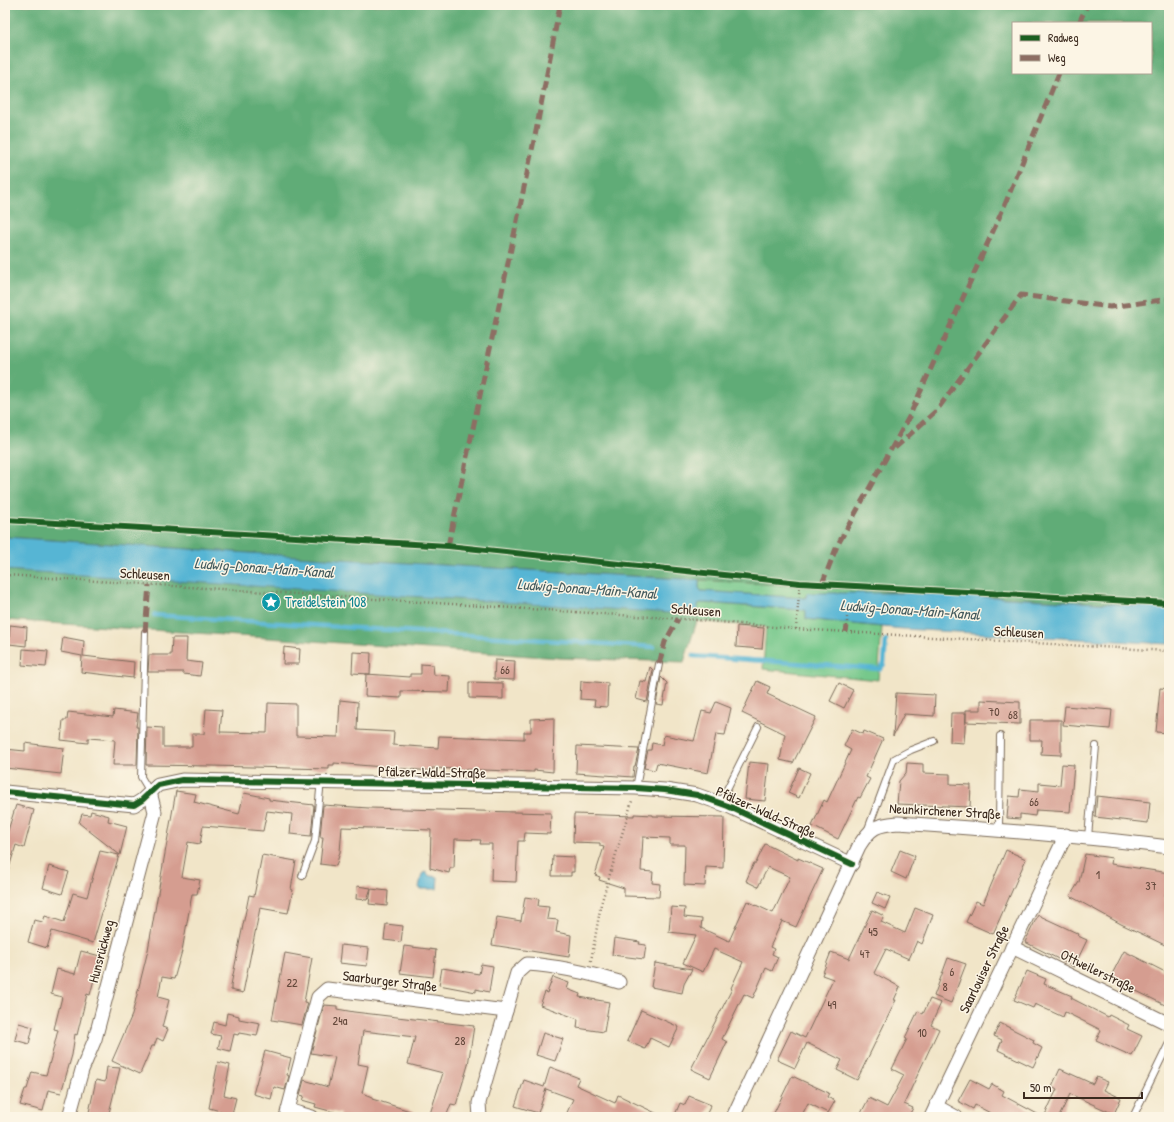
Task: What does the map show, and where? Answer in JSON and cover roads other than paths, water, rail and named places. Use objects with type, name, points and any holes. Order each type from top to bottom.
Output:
[{"type":"street","name":"Pfälzer-Wald-Straße","points":[[5,792],[134,805],[158,785],[182,780],[636,788],[665,790],[691,794],[720,803],[852,864]]},
{"type":"street","name":"Hunsrückweg","points":[[69,1117],[82,1070],[95,1038],[155,812],[150,792]]},
{"type":"street","name":"Neunkirchener Straße","points":[[867,833],[882,824],[898,823],[999,829],[1088,837],[1169,847]]},
{"type":"street","points":[[733,1117],[867,833]]},
{"type":"street","name":"Saarlouiser Straße","points":[[934,1112],[1012,946],[1066,836]]},
{"type":"street","name":"Ottweilerstraße","points":[[1012,946],[1169,1024]]},
{"type":"street","points":[[480,1117],[479,1103],[517,974],[527,964],[588,973],[619,982]]},
{"type":"street","name":"Saarburger Straße","points":[[287,1114],[318,997],[327,989],[506,1011]]},
{"type":"street","points":[[934,1112],[956,1117]]},
{"type":"street","points":[[287,1114],[312,1117]]},
{"type":"lane","points":[[145,632],[141,777],[150,792]]},
{"type":"lane","points":[[636,788],[659,664]]},
{"type":"lane","points":[[720,803],[758,727]]},
{"type":"lane","points":[[999,829],[1000,736]]},
{"type":"lane","points":[[867,833],[894,759],[911,750],[934,741]]},
{"type":"lane","points":[[1088,837],[1096,746]]},
{"type":"lane","points":[[302,876],[315,841],[320,790],[319,782]]},
{"type":"lane","points":[[1133,1117],[1169,1043]]},
{"type":"water","name":"Ludwig-Donau-Main-Kanal","points":[[5,537],[356,560],[699,580],[699,588],[701,591],[805,598],[807,593],[916,593],[1169,607],[1169,644],[903,629],[806,619],[806,611],[804,610],[707,603],[700,603],[698,605],[697,614],[686,614],[5,570]]},
{"type":"water","points":[[425,872],[430,876],[438,877],[437,889],[420,889],[419,887],[422,874]]},
{"type":"waterway","points":[[154,615],[654,647]]},
{"type":"waterway","points":[[693,656],[880,669],[884,664],[886,640]]},
{"type":"place","name":"Treidelstein 108","points":[[271,602]]}]
